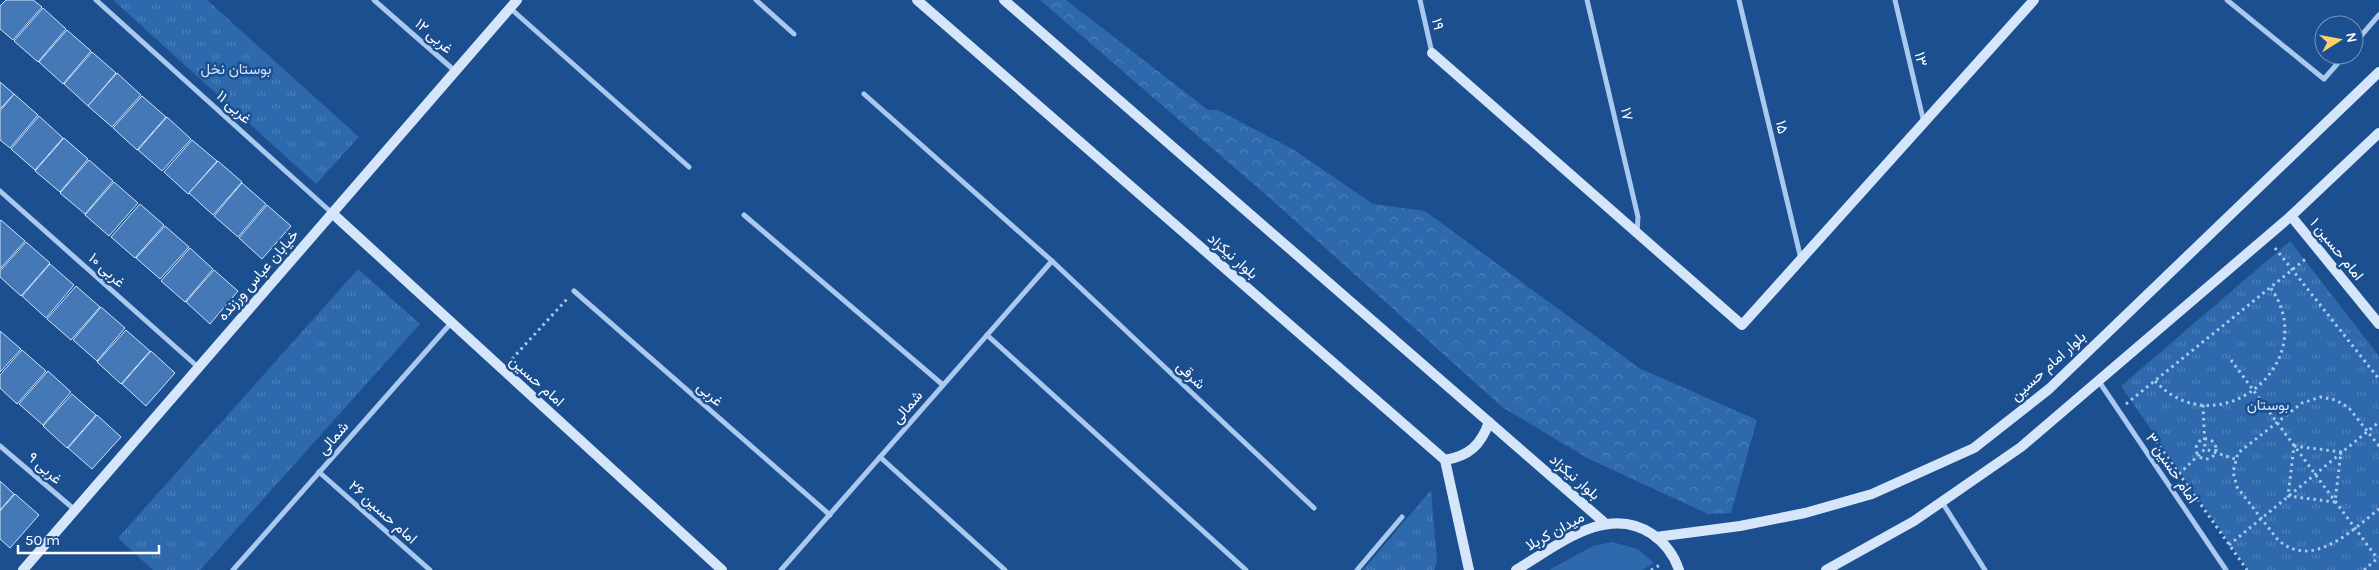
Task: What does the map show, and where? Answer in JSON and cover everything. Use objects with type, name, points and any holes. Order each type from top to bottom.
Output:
[{"type":"main road","name":"بلوار نیکزاد","points":[[917,0],[1445,460]]},
{"type":"main road","name":"بلوار نیکزاد","points":[[1004,0],[1606,524]]},
{"type":"main road","points":[[1432,53],[1742,325],[2034,0]]},
{"type":"main road","name":"خیابان عباس ورزنده","points":[[23,570],[513,4]]},
{"type":"main road","name":"بلوار امام حسین","points":[[1656,537],[1740,526],[1815,510],[1872,494],[1974,448],[2049,389],[2379,72]]},
{"type":"main road","points":[[1826,570],[1914,521],[2021,447],[2097,380],[2266,238],[2379,133]]},
{"type":"main road","name":"امام حسین","points":[[332,213],[722,570]]},
{"type":"main road","name":"امام حسین ۱","points":[[2291,216],[2379,324]]},
{"type":"main road","points":[[1468,570],[1445,460],[1460,458],[1474,450],[1484,437],[1489,422]]},
{"type":"main road","name":"میدان کربلا","points":[[1516,570],[1589,528],[1606,524],[1632,526],[1656,537],[1669,549],[1679,570]]},
{"type":"street","name":"غربی ۱۱","points":[[96,0],[332,213]]},
{"type":"street","name":"غربی ۱۲","points":[[374,0],[456,71]]},
{"type":"street","points":[[756,0],[794,34]]},
{"type":"street","name":"۱۹","points":[[1420,0],[1432,53]]},
{"type":"street","name":"۱۷","points":[[1587,0],[1638,217],[1637,234]]},
{"type":"street","name":"۱۵","points":[[1740,0],[1801,259]]},
{"type":"street","name":"۱۳","points":[[1894,0],[1924,123]]},
{"type":"street","points":[[2227,0],[2324,79],[2336,65]]},
{"type":"street","points":[[513,4],[689,167]]},
{"type":"street","points":[[2364,32],[2379,15]]},
{"type":"street","points":[[864,94],[1052,261]]},
{"type":"street","name":"غربی ۱۰","points":[[0,191],[198,368]]},
{"type":"street","points":[[744,216],[943,385]]},
{"type":"street","name":"شمالی","points":[[781,570],[1052,261]]},
{"type":"street","name":"شرقی","points":[[1052,261],[1314,508]]},
{"type":"street","name":"غربی","points":[[574,291],[830,514]]},
{"type":"street","name":"شمالی","points":[[233,570],[451,323]]},
{"type":"street","points":[[987,335],[1246,570]]},
{"type":"street","name":"امام حسین ۳","points":[[2097,380],[2226,570]]},
{"type":"street","name":"غربی ۹","points":[[0,446],[75,510]]},
{"type":"street","points":[[880,457],[1005,570]]},
{"type":"street","name":"امام حسین ۲۶","points":[[320,472],[430,570]]},
{"type":"street","points":[[1942,501],[1985,570]]},
{"type":"street","points":[[1357,570],[1402,517]]},
{"type":"path","points":[[2266,238],[2379,378]]},
{"type":"path","points":[[2118,410],[2318,249]]},
{"type":"path","points":[[2155,381],[2175,397],[2203,405],[2231,402],[2254,391],[2270,374],[2282,348],[2283,319],[2278,300],[2270,287]]},
{"type":"path","points":[[502,369],[574,291]]},
{"type":"path","points":[[2231,360],[2378,558],[2364,570]]},
{"type":"path","points":[[2123,395],[2134,410]]},
{"type":"path","points":[[2379,446],[2345,405],[2326,398],[2311,399],[2302,403],[2238,452],[2233,472],[2237,487],[2285,547],[2305,554],[2315,554],[2329,549],[2379,509]]},
{"type":"path","points":[[2203,405],[2206,449]]},
{"type":"path","points":[[2216,555],[2379,422]]},
{"type":"path","points":[[2151,434],[2247,570]]},
{"type":"path","points":[[2204,439],[2214,442],[2215,453]]},
{"type":"path","points":[[2198,456],[2196,451],[2197,444],[2204,439]]},
{"type":"path","points":[[2294,446],[2342,452]]},
{"type":"path","points":[[2288,496],[2294,446]]},
{"type":"path","points":[[2206,449],[2235,459]]},
{"type":"path","points":[[2179,474],[2206,449]]},
{"type":"path","points":[[2335,502],[2342,452]]},
{"type":"path","points":[[2198,456],[2209,458],[2215,453]]},
{"type":"path","points":[[2288,496],[2335,502]]},
{"type":"path","points":[[1656,559],[1663,570]]},
{"type":"green space","name":"بوستان نخل","points":[[113,0],[207,0],[359,137],[316,184]]},
{"type":"green space","points":[[1040,0],[1066,0],[1208,110],[1218,110],[1294,150],[1373,204],[1425,211],[1639,368],[1757,420],[1731,513],[1708,514],[1589,459],[1502,407],[1272,200]]},
{"type":"green space","name":"بوستان","points":[[2290,241],[2379,356],[2379,570],[2248,570],[2121,386]]},
{"type":"green space","points":[[358,269],[420,324],[200,570],[153,570],[118,538]]},
{"type":"green space","points":[[1431,490],[1437,561],[1434,570],[1363,570]]},
{"type":"green space","points":[[1612,542],[1638,549],[1654,563],[1642,570],[1549,570],[1593,546]]},
{"type":"building","points":[[6,0],[33,0],[42,7],[13,40],[0,29],[0,6]]},
{"type":"building","points":[[43,8],[66,29],[38,62],[14,41]]},
{"type":"building","points":[[67,30],[91,51],[63,84],[39,62]]},
{"type":"building","points":[[92,52],[116,73],[88,106],[64,84]]},
{"type":"building","points":[[117,73],[141,95],[112,127],[88,106]]},
{"type":"building","points":[[0,82],[14,94],[0,109]]},
{"type":"building","points":[[14,94],[38,115],[10,148],[0,140],[0,111]]},
{"type":"building","points":[[142,96],[166,117],[137,150],[113,128]]},
{"type":"building","points":[[39,116],[63,138],[35,170],[11,149]]},
{"type":"building","points":[[167,117],[191,139],[162,171],[138,150]]},
{"type":"building","points":[[64,138],[88,159],[60,192],[35,171]]},
{"type":"building","points":[[192,140],[217,161],[188,194],[164,172]]},
{"type":"building","points":[[89,160],[113,181],[85,214],[60,193]]},
{"type":"building","points":[[218,161],[242,182],[213,215],[189,193]]},
{"type":"building","points":[[114,182],[138,203],[109,236],[85,215]]},
{"type":"building","points":[[242,183],[266,204],[238,237],[214,216]]},
{"type":"building","points":[[140,204],[164,225],[135,258],[111,237]]},
{"type":"building","points":[[267,205],[291,226],[262,259],[239,238]]},
{"type":"building","points":[[0,221],[25,241],[0,269]]},
{"type":"building","points":[[165,226],[189,247],[160,279],[136,258]]},
{"type":"building","points":[[26,242],[50,263],[21,296],[0,277],[0,271]]},
{"type":"building","points":[[190,248],[213,269],[185,302],[161,281]]},
{"type":"building","points":[[50,264],[74,285],[46,318],[22,296]]},
{"type":"building","points":[[214,270],[238,291],[210,324],[186,302]]},
{"type":"building","points":[[76,286],[100,307],[71,340],[47,319]]},
{"type":"building","points":[[101,307],[125,328],[97,361],[73,340]]},
{"type":"building","points":[[126,330],[150,351],[121,384],[97,362]]},
{"type":"building","points":[[0,331],[21,349],[0,372]]},
{"type":"building","points":[[22,350],[46,371],[17,404],[0,388],[0,375]]},
{"type":"building","points":[[151,351],[175,373],[146,406],[122,384]]},
{"type":"building","points":[[48,371],[71,392],[43,425],[19,404]]},
{"type":"building","points":[[72,394],[96,415],[67,448],[43,426]]},
{"type":"building","points":[[97,415],[121,437],[92,469],[68,448]]},
{"type":"building","points":[[0,481],[14,494],[0,510]]},
{"type":"building","points":[[15,494],[39,515],[10,548],[0,539],[0,511]]}]
